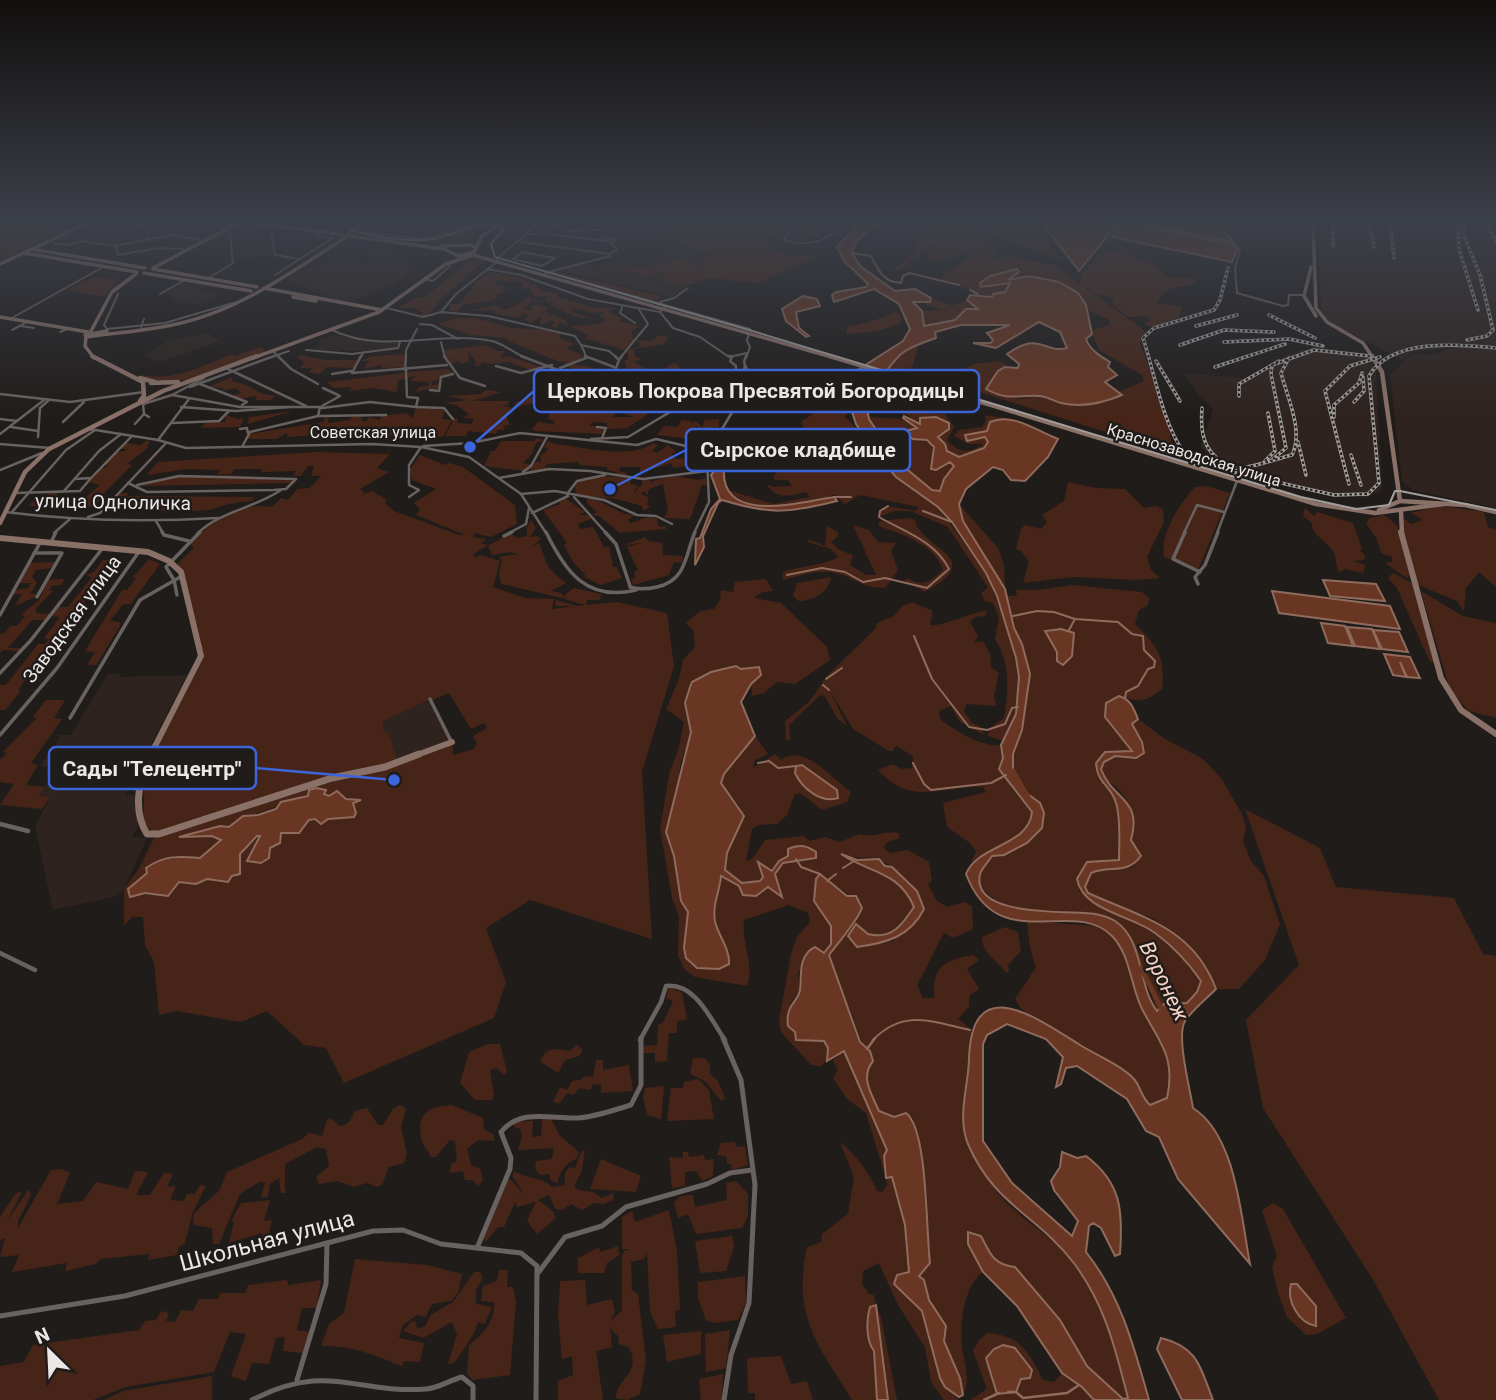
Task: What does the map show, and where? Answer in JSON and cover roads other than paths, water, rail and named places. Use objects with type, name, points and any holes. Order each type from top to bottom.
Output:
[{"type":"main road","points":[[121,285],[112,292],[88,334],[87,352],[143,382],[144,390],[139,403]]},
{"type":"main road","points":[[99,334],[98,328],[115,293],[124,285]]},
{"type":"main road","points":[[224,285],[385,309]]},
{"type":"main road","points":[[236,285],[258,290]]},
{"type":"main road","points":[[200,380],[146,381],[96,356],[88,346],[99,334],[178,322],[233,303],[265,285]]},
{"type":"main road","points":[[0,318],[63,331],[99,334],[184,322],[218,311],[266,285]]},
{"type":"main road","points":[[0,523],[9,513],[15,493],[32,464],[42,453],[163,391],[200,380],[377,313],[417,285]]},
{"type":"main road","points":[[583,285],[748,332]]},
{"type":"main road","points":[[592,285],[748,332]]},
{"type":"main road","points":[[1315,285],[1315,300],[1322,318],[1361,342],[1385,378],[1399,502]]},
{"type":"main road","points":[[1315,290],[1304,287],[1303,297],[1320,320],[1370,352]]},
{"type":"main road","points":[[1303,297],[1315,300]]},
{"type":"main road","points":[[317,299],[377,313]]},
{"type":"main road","points":[[0,318],[88,334]]},
{"type":"main road","name":"Краснозаводская улица","points":[[748,332],[1327,507],[1401,512],[1444,504]]},
{"type":"main road","points":[[144,390],[155,382]]},
{"type":"main road","points":[[144,390],[163,391],[169,386],[168,382]]},
{"type":"main road","points":[[1396,483],[1415,509]]},
{"type":"main road","points":[[1404,495],[1432,503]]},
{"type":"main road","points":[[1496,512],[1411,501],[1399,502],[1390,511],[1399,524],[1441,678],[1461,710],[1496,734]]},
{"type":"main road","points":[[1399,502],[1415,509]]},
{"type":"main road","points":[[1399,524],[1401,512]]},
{"type":"main road","points":[[0,538],[139,551],[169,561],[182,576],[201,656],[143,767],[138,812],[145,832],[152,835],[168,831],[332,778],[385,766],[452,742]]},
{"type":"street","points":[[10,319],[66,285]]},
{"type":"street","points":[[160,293],[175,285]]},
{"type":"street","points":[[441,313],[452,298],[467,285]]},
{"type":"street","points":[[547,285],[622,307],[638,307],[658,312],[668,318],[673,328],[700,337],[732,357],[747,353]]},
{"type":"street","points":[[595,285],[750,329],[747,341],[750,347],[745,365],[724,387]]},
{"type":"street","points":[[1236,285],[1237,293],[1283,306],[1288,305],[1289,295],[1303,297]]},
{"type":"street","points":[[658,303],[674,298],[688,288]]},
{"type":"street","points":[[115,293],[104,325],[114,330],[178,321],[233,303]]},
{"type":"street","points":[[622,307],[621,313],[635,323]]},
{"type":"street","points":[[638,307],[651,319]]},
{"type":"street","points":[[614,368],[651,319],[664,308]]},
{"type":"street","points":[[385,309],[425,317],[441,313],[484,316],[553,329],[579,338],[586,358]]},
{"type":"street","points":[[414,316],[420,322],[432,325],[458,339]]},
{"type":"street","points":[[416,407],[418,398],[407,397],[405,392],[406,370],[410,343],[425,317]]},
{"type":"street","points":[[141,327],[144,319]]},
{"type":"street","points":[[12,330],[23,324],[34,328]]},
{"type":"street","points":[[332,330],[352,338],[410,343],[458,339],[497,343],[517,355],[560,368],[600,397]]},
{"type":"street","points":[[306,350],[338,354],[364,352],[397,349],[400,342]]},
{"type":"street","points":[[441,342],[447,365],[453,374],[467,384],[485,386]]},
{"type":"street","points":[[581,345],[609,351],[619,360]]},
{"type":"street","points":[[272,351],[291,369],[318,384]]},
{"type":"street","points":[[200,380],[233,372],[289,351]]},
{"type":"street","points":[[352,371],[364,352]]},
{"type":"street","points":[[732,357],[730,361],[736,365],[735,373],[738,374]]},
{"type":"street","points":[[560,368],[586,358],[614,368],[620,376],[640,387],[662,407]]},
{"type":"street","points":[[332,374],[447,365]]},
{"type":"street","points":[[496,366],[521,373],[552,365]]},
{"type":"street","points":[[548,395],[600,397],[709,412],[729,400],[748,373],[745,365]]},
{"type":"street","points":[[226,368],[307,406]]},
{"type":"street","points":[[536,371],[548,395]]},
{"type":"street","points":[[430,390],[439,391],[441,377],[453,374]]},
{"type":"street","points":[[200,380],[237,402],[247,402],[240,407]]},
{"type":"street","points":[[149,417],[144,414],[139,403],[173,395],[189,384]]},
{"type":"street","points":[[317,416],[321,407],[340,396],[323,388]]},
{"type":"street","points":[[548,395],[572,388]]},
{"type":"street","points":[[0,394],[49,401],[85,401],[144,390]]},
{"type":"street","points":[[173,395],[240,407],[321,407],[370,402],[444,408],[453,419]]},
{"type":"street","points":[[158,440],[189,399]]},
{"type":"street","points":[[0,434],[44,400]]},
{"type":"street","points":[[409,497],[419,490],[409,485],[409,465],[421,447],[469,457],[521,494],[528,508],[540,520],[563,567],[574,578],[586,585],[625,593],[664,586],[684,568],[694,534],[705,515],[711,496],[707,458],[723,445],[722,429],[734,409],[729,400]]},
{"type":"street","points":[[38,437],[40,408],[49,401]]},
{"type":"street","points":[[63,422],[85,401]]},
{"type":"street","points":[[181,407],[229,411],[282,409],[289,406]]},
{"type":"street","points":[[588,439],[628,437],[675,409]]},
{"type":"street","points":[[172,423],[218,421],[229,411]]},
{"type":"street","points":[[135,424],[144,414]]},
{"type":"street","points":[[248,433],[317,416],[386,415]]},
{"type":"street","points":[[0,419],[19,421]]},
{"type":"street","points":[[11,427],[38,431]]},
{"type":"street","points":[[597,427],[606,428],[602,438]]},
{"type":"street","points":[[240,429],[247,428],[248,433],[242,447]]},
{"type":"street","points":[[9,513],[66,450],[91,430]]},
{"type":"street","name":"Советская улица","points":[[91,430],[158,440],[186,448],[351,444],[421,447],[431,444],[471,443],[520,433],[637,445],[653,439],[690,447],[707,458]]},
{"type":"street","points":[[64,491],[99,451],[121,434]]},
{"type":"street","points":[[15,493],[80,491],[132,436]]},
{"type":"street","points":[[521,473],[531,466],[547,437]]},
{"type":"street","points":[[86,518],[100,513],[166,443]]},
{"type":"street","points":[[1,445],[53,447]]},
{"type":"street","points":[[0,470],[42,453]]},
{"type":"street","points":[[23,461],[32,464]]},
{"type":"street","points":[[499,478],[521,473],[577,471],[643,479],[683,471],[707,471]]},
{"type":"street","points":[[609,475],[582,478],[569,487],[570,496],[615,544],[630,587],[636,590]]},
{"type":"street","points":[[137,485],[179,476],[296,479],[290,486],[268,499],[218,517],[188,541],[166,567],[174,580],[177,595]]},
{"type":"street","points":[[75,479],[90,478]]},
{"type":"street","points":[[1198,584],[1195,577],[1205,565],[1237,480]]},
{"type":"street","points":[[128,483],[147,492],[282,489]]},
{"type":"street","points":[[521,494],[547,491],[604,500],[637,515],[656,516],[672,523]]},
{"type":"street","points":[[532,513],[570,496]]},
{"type":"street","points":[[1200,572],[1173,559],[1197,505],[1224,512]]},
{"type":"street","points":[[504,536],[526,524],[528,508]]},
{"type":"street","name":"улица Одноличка","points":[[9,513],[156,521],[218,517]]},
{"type":"street","points":[[99,519],[100,513]]},
{"type":"street","points":[[51,542],[54,539],[53,534],[72,518]]},
{"type":"street","points":[[156,521],[164,535],[188,541]]},
{"type":"street","points":[[0,615],[41,541]]},
{"type":"street","points":[[0,673],[34,636],[103,547]]},
{"type":"street","name":"Заводская улица","points":[[0,735],[57,668],[139,551]]},
{"type":"street","points":[[32,553],[62,553],[37,597]]},
{"type":"street","points":[[70,718],[96,672],[103,667],[140,600],[182,576]]},
{"type":"street","points":[[625,593],[630,587]]},
{"type":"street","points":[[430,699],[452,742]]},
{"type":"street","points":[[0,824],[28,831]]},
{"type":"street","points":[[0,953],[35,970]]},
{"type":"street","points":[[477,1248],[510,1169],[511,1158],[501,1132],[505,1125],[514,1119],[560,1114],[582,1117],[635,1102],[641,1084],[638,1060],[641,1036],[663,1000],[666,986],[670,984],[697,998],[719,1029],[737,1063],[752,1170],[755,1221],[751,1241],[749,1303],[731,1355],[724,1400]]},
{"type":"street","points":[[536,1400],[537,1275],[565,1237],[602,1226],[625,1207],[707,1184],[730,1173],[752,1170]]},
{"type":"street","name":"Школьная улица","points":[[0,1316],[124,1296],[351,1235],[403,1230],[441,1244],[521,1253],[537,1266],[537,1275]]},
{"type":"street","points":[[297,1380],[326,1284],[327,1243]]},
{"type":"street","points":[[252,1400],[297,1380],[334,1379],[389,1388],[430,1389],[462,1377],[473,1386],[473,1400]]},
{"type":"waterway","points":[[970,290],[978,294]]},
{"type":"waterway","points":[[834,497],[851,497]]},
{"type":"waterway","points":[[787,575],[822,568],[845,572],[863,582],[885,578],[927,588],[949,569],[928,544],[879,517],[880,511],[888,506]]},
{"type":"waterway","points":[[923,511],[952,522]]},
{"type":"waterway","points":[[1013,616],[1037,611],[1054,612],[1075,619]]},
{"type":"waterway","points":[[1069,630],[1075,619]]},
{"type":"waterway","points":[[1075,619],[1118,622],[1132,634],[1143,636],[1144,650],[1155,661],[1154,667],[1148,669],[1138,686],[1126,692],[1125,698]]},
{"type":"waterway","points":[[914,636],[932,679],[969,727],[987,730],[1005,724],[1012,708],[1018,707]]},
{"type":"waterway","points":[[826,679],[842,668]]},
{"type":"waterway","points":[[823,685],[829,690]]},
{"type":"waterway","points":[[758,763],[769,761],[778,768],[796,766]]},
{"type":"waterway","points":[[913,763],[924,784],[931,790],[991,783],[1006,775]]},
{"type":"waterway","name":"Воронеж","points":[[1013,771],[1028,797]]},
{"type":"waterway","points":[[796,859],[801,867],[820,874]]},
{"type":"waterway","points":[[843,868],[854,861]]},
{"type":"waterway","points":[[827,881],[836,874]]},
{"type":"waterway","name":"Воронеж","points":[[1141,968],[1162,1010]]},
{"type":"waterway","points":[[874,1039],[896,1024],[908,1021],[931,1021],[970,1030]]},
{"type":"waterway","points":[[867,1049],[874,1039]]},
{"type":"waterway","points":[[1008,1392],[1016,1392],[1023,1398],[1067,1393],[1079,1385]]},
{"type":"waterway","points":[[984,1400],[999,1393]]},
{"type":"tram line","points":[[594,285],[1301,497],[1356,509],[1389,505],[1395,491],[1400,491],[1496,510]]},
{"type":"railway","points":[[1224,285],[1214,310],[1154,328],[1143,338],[1164,412],[1183,451],[1201,463],[1232,468],[1252,466],[1292,455],[1295,425],[1281,373],[1288,359]]},
{"type":"railway","points":[[1470,285],[1478,310]]},
{"type":"railway","points":[[1467,340],[1487,336],[1493,330],[1482,285]]},
{"type":"railway","points":[[1196,326],[1237,315]]},
{"type":"railway","points":[[1269,315],[1315,338]]},
{"type":"railway","points":[[1180,345],[1224,330],[1274,332]]},
{"type":"railway","points":[[1224,342],[1289,339],[1323,346]]},
{"type":"railway","points":[[1215,367],[1285,344]]},
{"type":"railway","points":[[1232,472],[1334,495],[1368,494],[1379,483],[1369,376],[1379,364],[1393,355],[1426,346],[1496,348]]},
{"type":"railway","points":[[1288,359],[1314,350],[1370,356]]},
{"type":"railway","points":[[1349,484],[1325,391],[1350,366],[1380,357]]},
{"type":"railway","points":[[1272,365],[1288,359]]},
{"type":"railway","points":[[1156,361],[1180,401]]},
{"type":"railway","points":[[1272,365],[1279,361]]},
{"type":"railway","points":[[1239,396],[1239,384],[1272,365]]},
{"type":"railway","points":[[1272,365],[1271,374],[1286,448],[1273,459]]},
{"type":"railway","points":[[1334,417],[1334,405],[1359,383],[1362,373]]},
{"type":"railway","points":[[1354,402],[1364,391],[1363,377]]},
{"type":"railway","points":[[1202,408],[1204,440],[1212,453],[1225,464]]},
{"type":"railway","points":[[1265,461],[1275,451],[1268,413]]},
{"type":"railway","points":[[1298,442],[1306,475]]},
{"type":"railway","points":[[1351,455],[1361,485]]},
{"type":"place","name":"Церковь Покрова Пресвятой Богородицы","points":[[470,447]]},
{"type":"place","name":"Сырское кладбище","points":[[610,489]]},
{"type":"place","name":"Сады \"Телецентр\"","points":[[394,780]]}]
